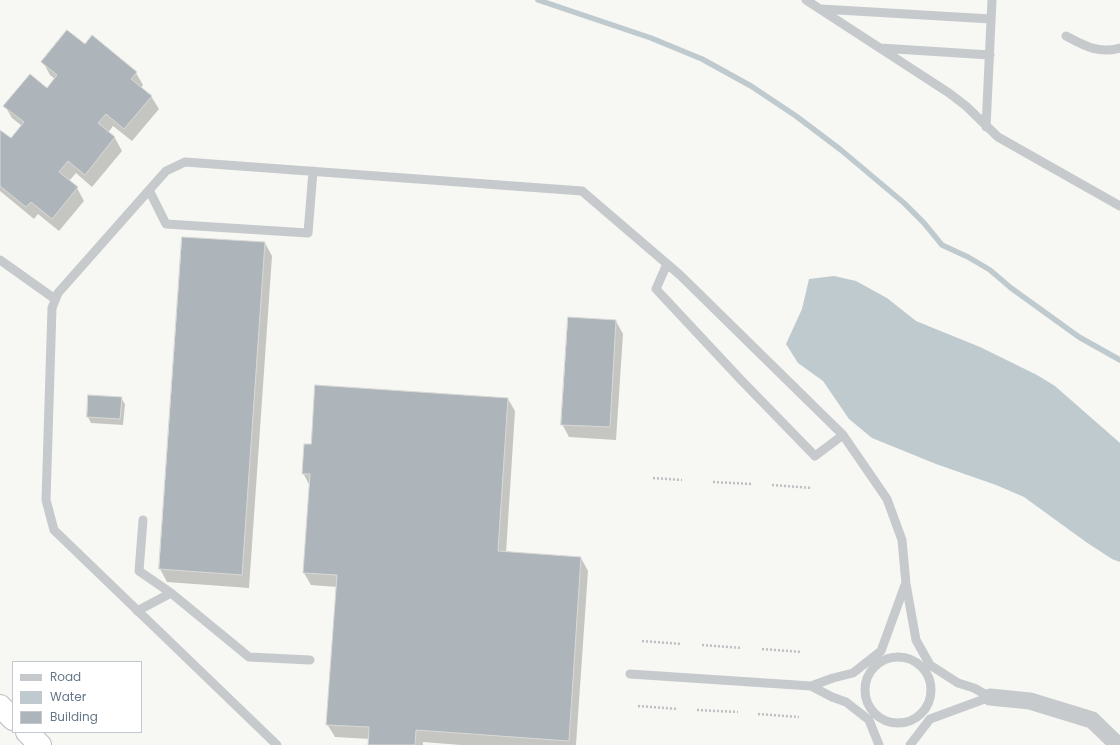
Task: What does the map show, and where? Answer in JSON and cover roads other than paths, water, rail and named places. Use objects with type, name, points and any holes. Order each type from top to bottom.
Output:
[{"type":"highway","points":[[0,706],[12,718]]},
{"type":"highway","points":[[28,733],[40,745]]},
{"type":"street","points":[[990,698],[1030,701],[1092,720],[1118,745]]},
{"type":"lane","points":[[806,0],[949,93],[966,106],[998,137],[1120,206]]},
{"type":"lane","points":[[986,127],[992,0]]},
{"type":"lane","points":[[820,9],[991,20]]},
{"type":"lane","points":[[1066,36],[1090,49],[1110,51],[1120,48]]},
{"type":"lane","points":[[879,48],[990,55]]},
{"type":"lane","points":[[277,745],[54,530],[46,500],[52,308],[55,300],[58,293],[166,171],[185,162],[582,191],[667,264],[843,435],[887,499],[902,540],[906,584],[916,640],[930,665],[931,692],[927,706],[926,725]]},
{"type":"lane","points":[[149,190],[166,224],[308,232],[313,171]]},
{"type":"lane","points":[[0,260],[55,300]]},
{"type":"lane","points":[[667,264],[656,289],[742,382],[815,456],[843,435]]},
{"type":"lane","points":[[143,520],[139,571],[171,593],[249,658],[310,660]]},
{"type":"lane","points":[[630,674],[811,686],[833,678],[854,674],[881,651],[906,584]]},
{"type":"lane","points":[[137,610],[171,593]]},
{"type":"lane","points":[[869,661],[898,657],[909,659],[918,664],[926,672],[930,681]]},
{"type":"lane","points":[[866,680],[870,670],[878,663],[888,658]]},
{"type":"lane","points":[[869,661],[864,692],[869,720],[879,745]]},
{"type":"lane","points":[[918,664],[930,665],[958,683],[974,688],[990,698]]},
{"type":"lane","points":[[811,686],[832,697],[846,702],[869,720],[881,720],[892,724],[903,724],[914,720],[927,706]]},
{"type":"lane","points":[[910,745],[930,719],[990,698]]},
{"type":"lane","points":[[866,703],[872,712],[881,720]]},
{"type":"lane","points":[[907,722],[926,725]]},
{"type":"water","points":[[834,276],[856,281],[887,298],[916,321],[980,347],[1037,375],[1055,386],[1120,443],[1120,562],[1112,559],[1086,542],[1024,497],[872,438],[849,419],[823,381],[798,363],[786,344],[802,309],[809,279]]},
{"type":"waterway","points":[[538,0],[651,38],[702,59],[751,86],[796,116],[841,150],[904,203],[924,223],[942,245],[968,257],[990,270],[1011,288],[1079,337],[1120,360]]}]
